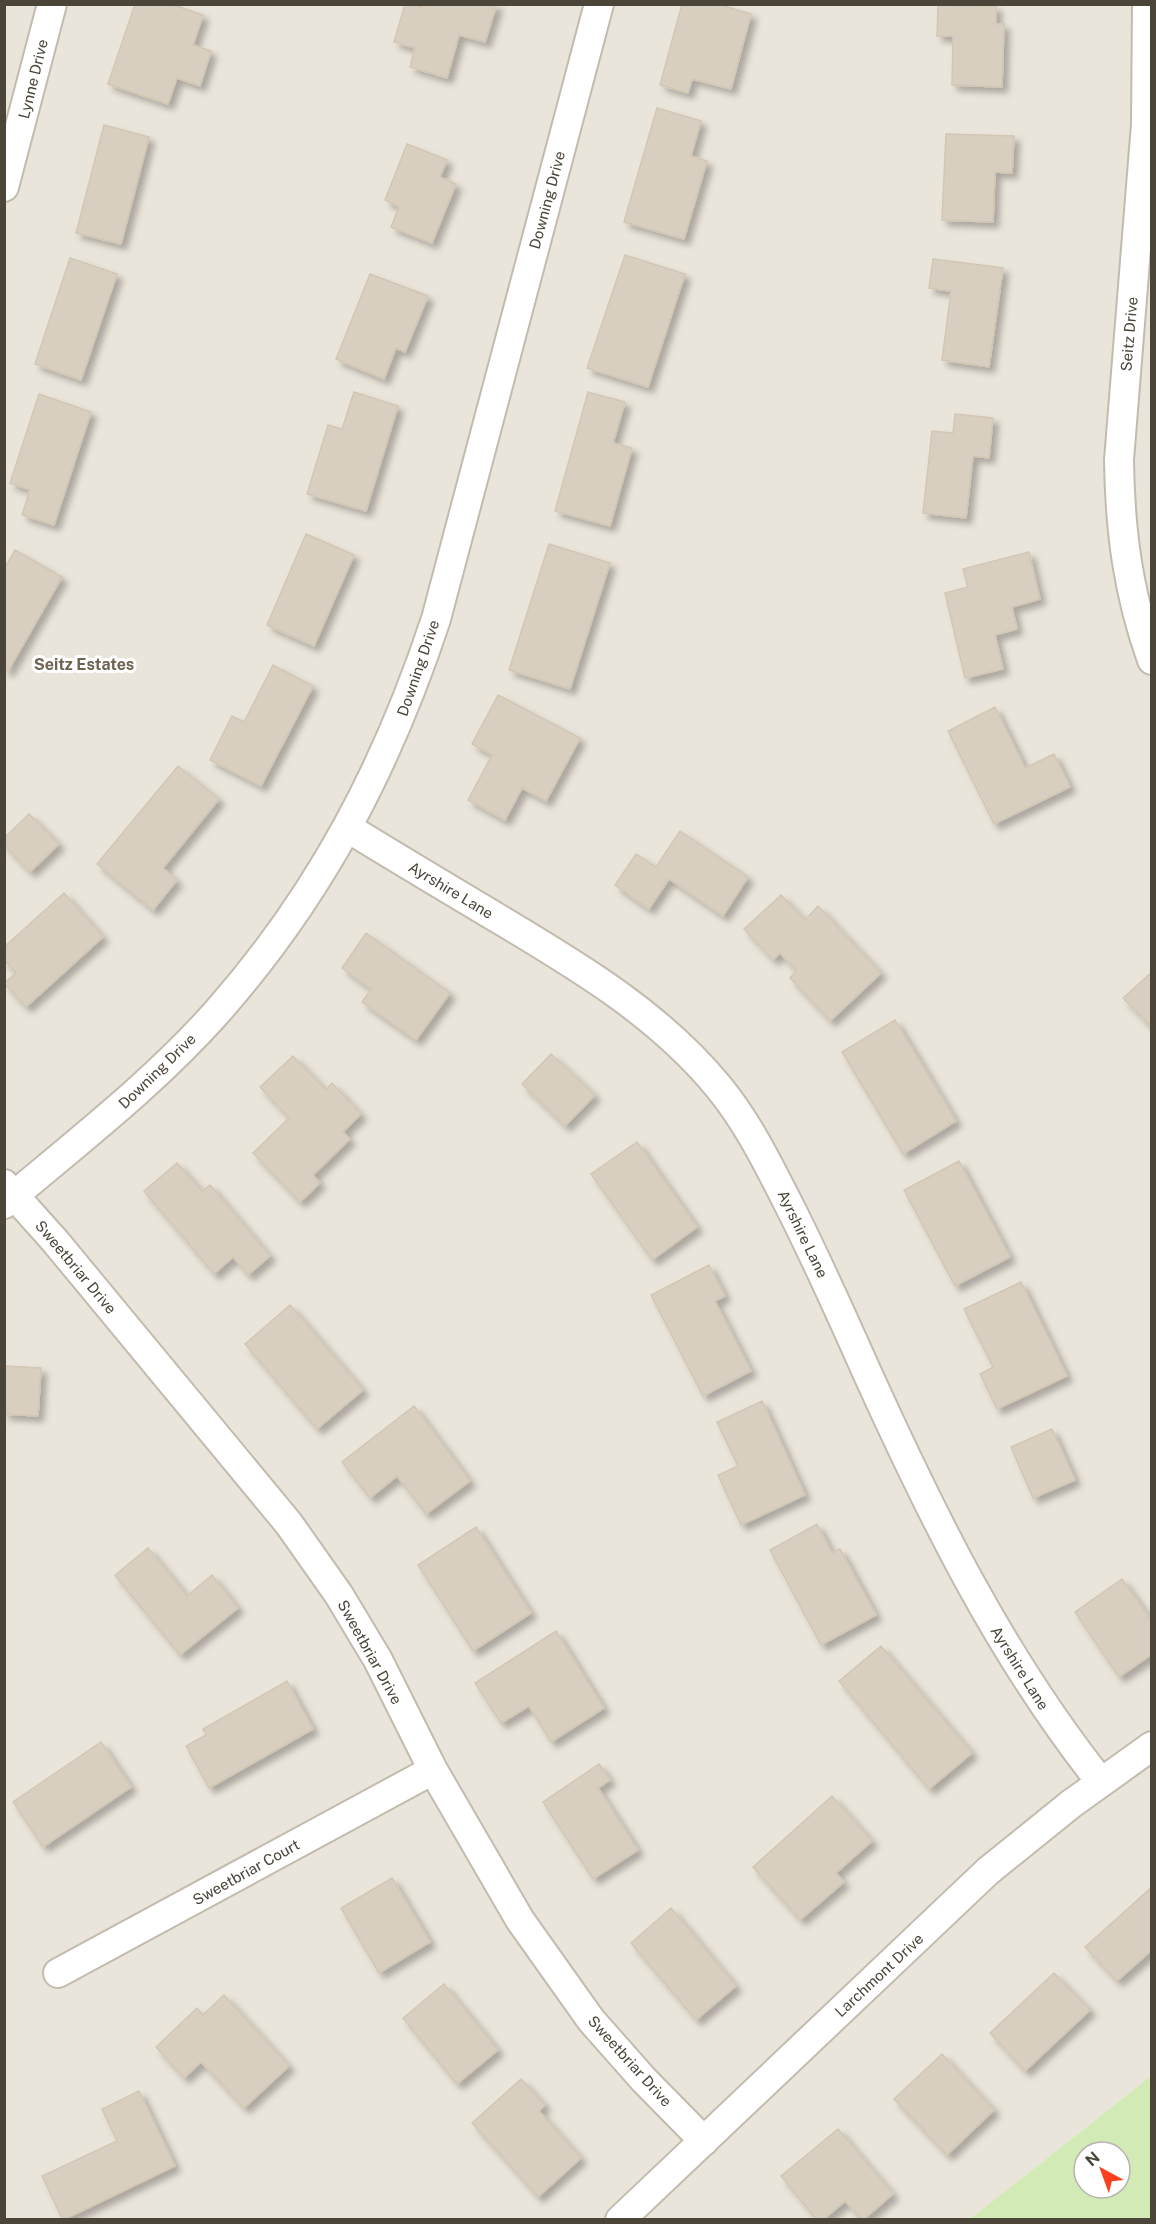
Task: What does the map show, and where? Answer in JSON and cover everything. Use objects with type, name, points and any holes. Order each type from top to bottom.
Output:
[{"type":"street","name":"Lynne Drive","points":[[4,188],[52,4]]},
{"type":"street","name":"Downing Drive","points":[[8,1194],[126,1102],[217,1011],[292,917],[348,828],[388,750],[413,689],[436,619],[599,4]]},
{"type":"street","name":"Seitz Drive","points":[[1147,4],[1146,124],[1119,460],[1120,501],[1128,581],[1152,660]]},
{"type":"street","name":"Ayrshire Lane","points":[[348,828],[596,977],[662,1030],[718,1087],[759,1146],[821,1270],[919,1486],[976,1597],[1015,1664],[1053,1720],[1100,1781]]},
{"type":"street","name":"Sweetbriar Drive","points":[[8,1194],[55,1241],[289,1524],[339,1595],[378,1660],[433,1770],[497,1882],[555,1972],[591,2020],[644,2080],[704,2141]]},
{"type":"street","name":"Larchmont Drive","points":[[620,2220],[988,1871],[1100,1781],[1152,1746]]},
{"type":"street","name":"Sweetbriar Court","points":[[58,1973],[433,1770]]},
{"type":"shaded area","points":[[5,5],[1151,5],[1151,2076],[970,2219],[5,2220]]},
{"type":"green space","points":[[1151,2076],[1152,2216],[1148,2219],[970,2219]]},
{"type":"building","points":[[135,4],[171,4],[203,15],[193,45],[211,51],[200,86],[177,78],[168,104],[108,84]]},
{"type":"building","points":[[405,4],[421,7],[422,4],[497,4],[485,42],[459,35],[447,78],[410,67],[415,48],[394,42]]},
{"type":"building","points":[[682,4],[717,4],[751,14],[731,89],[692,79],[688,93],[660,85]]},
{"type":"building","points":[[938,5],[996,6],[996,24],[1004,24],[1002,87],[952,85],[953,36],[937,36]]},
{"type":"building","points":[[657,108],[701,121],[691,156],[707,161],[684,239],[624,222]]},
{"type":"building","points":[[104,125],[149,137],[121,244],[76,233]]},
{"type":"building","points":[[946,134],[1014,136],[1012,173],[995,172],[993,222],[942,220]]},
{"type":"building","points":[[407,144],[447,160],[440,177],[456,184],[432,243],[391,227],[399,207],[385,200]]},
{"type":"building","points":[[625,255],[685,274],[648,387],[587,368]]},
{"type":"building","points":[[70,258],[117,274],[81,380],[35,364]]},
{"type":"building","points":[[933,259],[1003,268],[989,367],[942,360],[951,291],[929,288]]},
{"type":"building","points":[[370,274],[428,296],[405,352],[396,348],[384,379],[336,359]]},
{"type":"building","points":[[354,392],[398,406],[366,511],[307,494],[328,425],[342,429]]},
{"type":"building","points":[[588,392],[625,402],[613,443],[632,448],[610,526],[555,511]]},
{"type":"building","points":[[39,394],[91,412],[54,525],[22,515],[30,490],[10,483]]},
{"type":"building","points":[[955,414],[993,418],[989,458],[973,456],[966,518],[923,513],[932,431],[953,433]]},
{"type":"building","points":[[306,534],[354,555],[314,646],[267,625]]},
{"type":"building","points":[[549,544],[610,563],[570,689],[509,670]]},
{"type":"building","points":[[15,550],[62,577],[8,671],[4,669],[4,569]]},
{"type":"building","points":[[1029,552],[1040,599],[1012,607],[1017,629],[995,635],[1003,669],[965,678],[945,593],[968,587],[963,569]]},
{"type":"building","points":[[273,665],[313,686],[261,786],[210,760],[232,716],[244,722]]},
{"type":"building","points":[[498,695],[580,738],[546,801],[522,788],[505,820],[468,800],[492,755],[472,744]]},
{"type":"building","points":[[995,707],[1025,768],[1054,754],[1070,787],[994,824],[948,731]]},
{"type":"building","points":[[178,766],[219,799],[163,868],[177,880],[153,910],[97,864]]},
{"type":"building","points":[[29,814],[59,844],[30,872],[4,845],[4,838]]},
{"type":"building","points":[[680,831],[748,877],[723,916],[669,879],[649,909],[615,885],[636,854],[656,867]]},
{"type":"building","points":[[64,893],[103,937],[26,1007],[4,983],[16,973],[4,960],[4,947]]},
{"type":"building","points":[[781,895],[805,920],[818,906],[881,973],[830,1021],[790,978],[796,971],[780,953],[773,960],[744,929]]},
{"type":"building","points":[[366,933],[450,993],[416,1040],[362,1002],[371,989],[342,968]]},
{"type":"building","points":[[1152,972],[1152,1028],[1123,998]]},
{"type":"building","points":[[895,1020],[956,1121],[903,1154],[842,1052]]},
{"type":"building","points":[[551,1054],[595,1095],[565,1126],[522,1084]]},
{"type":"building","points":[[293,1056],[326,1090],[332,1083],[361,1114],[343,1132],[350,1139],[313,1175],[320,1183],[300,1202],[253,1153],[289,1118],[260,1087]]},
{"type":"building","points":[[637,1142],[697,1227],[652,1260],[591,1174]]},
{"type":"building","points":[[959,1161],[1010,1257],[955,1286],[904,1190]]},
{"type":"building","points":[[177,1163],[202,1191],[210,1185],[270,1256],[248,1275],[233,1257],[214,1274],[144,1191]]},
{"type":"building","points":[[709,1265],[725,1296],[715,1301],[751,1371],[703,1396],[651,1295]]},
{"type":"building","points":[[1021,1282],[1067,1376],[997,1409],[980,1374],[993,1367],[964,1309]]},
{"type":"building","points":[[290,1305],[363,1390],[317,1429],[245,1344]]},
{"type":"building","points":[[4,1366],[41,1368],[38,1416],[4,1414]]},
{"type":"building","points":[[762,1401],[805,1495],[741,1525],[718,1475],[738,1466],[717,1422]]},
{"type":"building","points":[[414,1406],[470,1481],[426,1514],[397,1476],[370,1498],[342,1462]]},
{"type":"building","points":[[1052,1429],[1075,1480],[1033,1498],[1011,1447]]},
{"type":"building","points":[[817,1524],[832,1553],[840,1549],[876,1615],[821,1645],[770,1550]]},
{"type":"building","points":[[476,1527],[531,1613],[473,1651],[418,1565]]},
{"type":"building","points":[[148,1548],[187,1596],[212,1575],[238,1608],[180,1655],[115,1575]]},
{"type":"building","points":[[1122,1579],[1152,1621],[1152,1654],[1119,1677],[1075,1612]]},
{"type":"building","points":[[556,1631],[604,1708],[551,1742],[529,1706],[501,1723],[475,1683]]},
{"type":"building","points":[[881,1646],[972,1753],[929,1789],[839,1681]]},
{"type":"building","points":[[287,1681],[313,1729],[209,1788],[186,1746],[206,1735],[203,1729]]},
{"type":"building","points":[[101,1742],[131,1787],[43,1847],[13,1802]]},
{"type":"building","points":[[599,1764],[610,1780],[598,1788],[638,1850],[593,1879],[543,1802]]},
{"type":"building","points":[[832,1796],[872,1841],[836,1873],[844,1882],[800,1920],[753,1867]]},
{"type":"building","points":[[392,1878],[430,1942],[379,1973],[341,1908]]},
{"type":"building","points":[[1152,1887],[1152,1950],[1117,1981],[1085,1947]]},
{"type":"building","points":[[671,1908],[736,1986],[696,2020],[631,1943]]},
{"type":"building","points":[[1054,1973],[1090,2010],[1025,2071],[990,2033]]},
{"type":"building","points":[[444,1984],[498,2050],[457,2084],[403,2018]]},
{"type":"building","points":[[224,1995],[289,2066],[244,2108],[201,2062],[184,2078],[156,2047],[197,2008],[203,2015]]},
{"type":"building","points":[[942,2054],[994,2110],[947,2155],[894,2099]]},
{"type":"building","points":[[521,2079],[545,2105],[539,2111],[581,2158],[538,2197],[472,2123]]},
{"type":"building","points":[[139,2091],[175,2166],[63,2220],[42,2176],[117,2141],[102,2109]]},
{"type":"building","points":[[838,2129],[893,2194],[863,2220],[845,2201],[823,2220],[817,2220],[781,2176]]},
{"type":"district","name":"Seitz Estates","points":[[84,664]]}]
